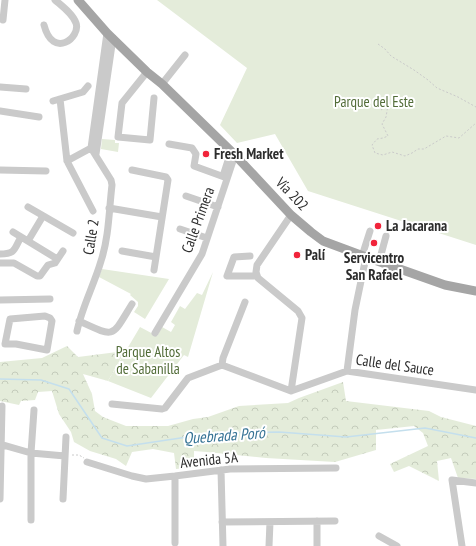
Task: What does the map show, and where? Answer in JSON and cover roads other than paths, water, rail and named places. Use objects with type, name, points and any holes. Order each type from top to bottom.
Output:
[{"type":"main road","name":"Vía 202","points":[[78,0],[147,72],[162,84],[233,153],[291,215],[323,241],[445,285],[476,291]]},
{"type":"street","points":[[3,20],[5,0]]},
{"type":"street","points":[[44,25],[46,36],[52,42],[60,44],[66,42],[77,28],[76,22],[55,0]]},
{"type":"street","points":[[66,161],[93,151],[110,35]]},
{"type":"street","points":[[162,84],[185,55]]},
{"type":"street","points":[[147,72],[122,103],[118,137],[150,140],[154,98]]},
{"type":"street","points":[[88,86],[83,92],[56,100],[66,161],[93,211]]},
{"type":"street","points":[[0,87],[26,89]]},
{"type":"street","points":[[0,111],[39,117]]},
{"type":"street","points":[[169,144],[192,148],[196,154],[194,166],[225,177]]},
{"type":"street","name":"Calle 2","points":[[77,331],[79,321],[101,261],[105,243],[112,185],[111,180],[93,151]]},
{"type":"street","name":"Calle Primera","points":[[155,333],[202,254],[218,207],[225,177],[233,153]]},
{"type":"street","points":[[0,170],[46,170]]},
{"type":"street","points":[[132,170],[168,178],[154,270]]},
{"type":"street","points":[[186,196],[218,207]]},
{"type":"street","points":[[28,207],[73,233]]},
{"type":"street","points":[[109,208],[162,217]]},
{"type":"street","points":[[257,276],[257,265],[291,215]]},
{"type":"street","points":[[28,241],[43,216]]},
{"type":"street","points":[[180,228],[207,238]]},
{"type":"street","points":[[347,371],[355,310],[364,256],[370,231]]},
{"type":"street","points":[[13,232],[54,256]]},
{"type":"street","points":[[379,262],[386,236]]},
{"type":"street","points":[[0,254],[12,253],[21,237]]},
{"type":"street","points":[[0,263],[14,263],[37,276],[40,276],[48,265],[55,263],[63,251]]},
{"type":"street","points":[[122,251],[156,257]]},
{"type":"street","points":[[112,404],[162,409],[165,408],[188,378],[222,365],[291,391],[302,318],[298,311],[257,276],[227,276],[234,258],[250,256]]},
{"type":"street","points":[[0,300],[50,299]]},
{"type":"street","points":[[222,365],[222,358],[245,302]]},
{"type":"street","points":[[79,321],[104,333],[112,332],[116,329],[132,304]]},
{"type":"street","points":[[45,316],[51,319],[52,323],[46,350],[16,344],[2,345],[11,318],[45,316]]},
{"type":"street","name":"Calle del Sauce","points":[[291,391],[347,371],[476,390]]},
{"type":"street","points":[[0,499],[2,406]]},
{"type":"street","points":[[31,520],[31,452],[34,410]]},
{"type":"street","points":[[64,499],[66,437]]},
{"type":"street","points":[[0,444],[31,452],[65,455]]},
{"type":"street","name":"Avenida 5A","points":[[87,462],[146,479],[230,468],[336,468]]},
{"type":"street","points":[[221,470],[223,546]]},
{"type":"street","points":[[175,476],[175,543]]},
{"type":"street","points":[[462,546],[452,480],[476,483]]},
{"type":"street","points":[[317,521],[317,546]]},
{"type":"street","points":[[222,522],[334,521]]},
{"type":"street","points":[[269,546],[270,522]]},
{"type":"street","points":[[379,536],[397,546]]},
{"type":"waterway","name":"Quebrada Poró","points":[[0,379],[41,380],[69,389],[102,438],[127,446],[214,433],[279,432],[346,437],[425,428],[476,438]]},
{"type":"place","name":"Fresh Market","points":[[206,154]]},
{"type":"place","name":"La Jacarana","points":[[378,226]]},
{"type":"place","name":"Servicentro San Rafael","points":[[374,243]]},
{"type":"place","name":"Palí","points":[[297,255]]},
{"type":"park label","name":"Parque del Este","points":[[374,102]]},
{"type":"park label","name":"Parque Altos de Sabanilla","points":[[148,360]]}]
